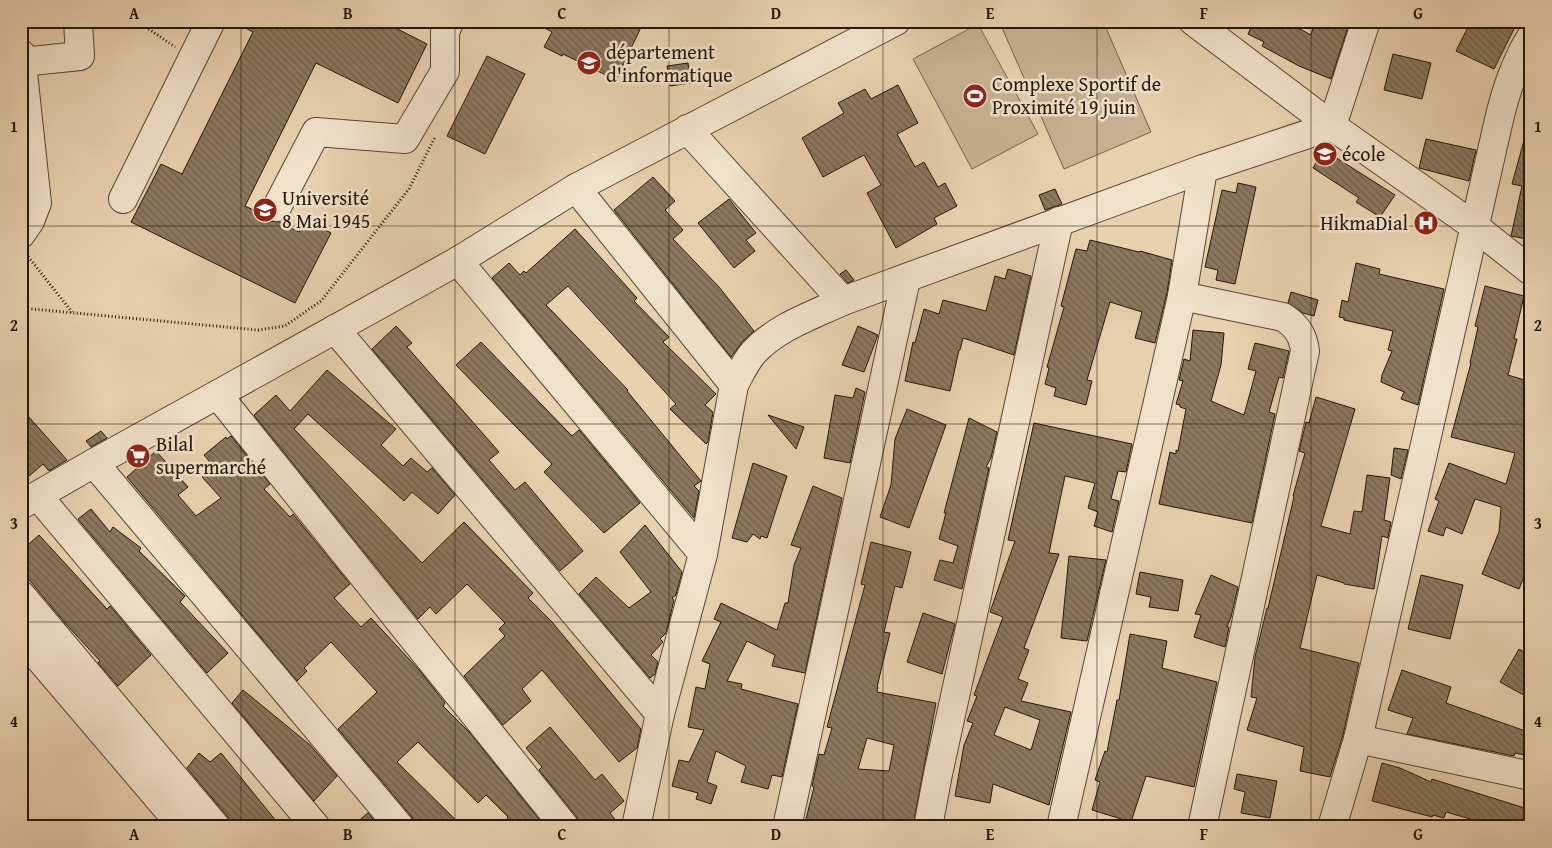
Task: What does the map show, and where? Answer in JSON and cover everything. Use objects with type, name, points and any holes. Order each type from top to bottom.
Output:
[{"type":"street","points":[[21,234],[30,221],[37,203],[22,58],[80,56],[78,21]]},
{"type":"street","points":[[123,199],[211,21]]},
{"type":"street","points":[[277,207],[316,132],[406,139],[444,71],[445,31],[450,21]]},
{"type":"street","points":[[316,827],[30,500],[458,261],[576,188],[896,21]]},
{"type":"street","points":[[1332,126],[1366,21]]},
{"type":"street","points":[[1205,25],[1332,126],[1474,226],[1531,271]]},
{"type":"street","points":[[1332,827],[1358,739],[1507,86],[1531,37]]},
{"type":"street","points":[[636,827],[660,714],[703,554],[734,385],[753,353],[768,339],[786,328],[843,301],[1203,169],[1332,126]]},
{"type":"street","points":[[687,129],[843,301]]},
{"type":"street","points":[[1061,827],[1182,296],[1203,169]]},
{"type":"street","points":[[576,188],[734,385]]},
{"type":"street","points":[[928,827],[1059,221]]},
{"type":"street","points":[[458,261],[703,554]]},
{"type":"street","points":[[787,827],[906,279]]},
{"type":"street","points":[[1182,296],[1283,317],[1299,331],[1304,340],[1305,351],[1202,827]]},
{"type":"street","points":[[336,329],[660,714]]},
{"type":"street","points":[[218,395],[565,827]]},
{"type":"street","points":[[94,463],[400,827]]},
{"type":"street","points":[[21,595],[216,827]]},
{"type":"street","points":[[21,637],[183,827]]},
{"type":"street","points":[[1358,739],[1531,776]]},
{"type":"path","points":[[137,21],[193,58]]},
{"type":"path","points":[[21,308],[258,330],[285,326],[321,301],[409,188],[437,132],[415,123]]},
{"type":"path","points":[[21,248],[72,312]]},
{"type":"shaded area","points":[[999,21],[1103,21],[1151,132],[1064,169]]},
{"type":"shaded area","name":"Complexe Sportif de Proximité 19 juin","points":[[978,24],[1038,134],[972,169],[913,59]]},
{"type":"building","points":[[232,21],[382,21],[427,44],[398,103],[316,63],[245,206],[264,215],[270,221],[279,222],[299,232],[306,220],[331,233],[295,303],[131,222],[161,164],[182,174],[253,32]]},
{"type":"building","points":[[532,21],[644,21],[616,80],[563,54],[562,56],[544,47],[552,32]]},
{"type":"building","points":[[1254,21],[1285,21],[1311,35],[1315,21],[1350,21],[1331,79],[1299,66],[1262,46],[1264,42],[1248,34]]},
{"type":"building","points":[[1471,21],[1500,21],[1514,29],[1494,69],[1456,51]]},
{"type":"building","points":[[1393,54],[1431,63],[1422,99],[1384,90]]},
{"type":"building","points":[[487,56],[525,74],[485,154],[447,136]]},
{"type":"building","points":[[688,63],[691,83],[670,86],[667,66]]},
{"type":"building","points":[[898,85],[918,123],[897,134],[915,167],[924,162],[938,187],[945,183],[957,206],[934,218],[937,224],[896,248],[867,193],[881,185],[864,155],[823,177],[802,138],[844,113],[838,103],[865,89],[871,99]]},
{"type":"building","points":[[1526,133],[1531,134],[1531,240],[1511,236],[1522,186],[1512,184]]},
{"type":"building","points":[[1426,139],[1476,150],[1469,181],[1419,168]]},
{"type":"building","points":[[1324,150],[1395,195],[1380,217],[1356,202],[1359,198],[1313,168]]},
{"type":"building","points":[[653,177],[675,201],[665,210],[683,230],[673,239],[719,287],[754,331],[742,342],[731,357],[614,210]]},
{"type":"building","points":[[1238,183],[1256,187],[1235,284],[1216,280],[1218,270],[1205,267],[1222,190],[1236,193]]},
{"type":"building","points":[[1055,189],[1062,204],[1045,210],[1039,195]]},
{"type":"building","points":[[729,199],[756,233],[746,240],[755,251],[734,268],[698,223]]},
{"type":"building","points":[[575,229],[637,298],[634,301],[669,337],[663,342],[716,394],[705,405],[713,412],[708,442],[706,444],[670,409],[676,404],[568,286],[546,305],[628,390],[701,481],[694,486],[699,491],[694,518],[492,278],[509,263],[520,275],[524,271],[526,273]]},
{"type":"building","points":[[1090,240],[1172,260],[1167,293],[1155,343],[1135,338],[1142,312],[1110,302],[1087,380],[1092,381],[1086,405],[1054,396],[1056,388],[1045,384],[1049,368],[1047,367],[1064,307],[1061,306],[1076,249],[1087,251]]},
{"type":"building","points":[[1356,263],[1380,269],[1379,274],[1444,289],[1418,405],[1401,399],[1404,392],[1381,382],[1392,351],[1388,350],[1393,331],[1344,320],[1344,318],[1339,317],[1342,300],[1348,302]]},
{"type":"building","points":[[1008,269],[1031,276],[1014,355],[963,338],[950,391],[905,381],[913,342],[915,343],[924,309],[939,314],[943,300],[986,311],[995,276],[1005,279]]},
{"type":"building","points":[[846,270],[854,280],[848,283],[840,274]]},
{"type":"building","points":[[1485,286],[1524,296],[1514,339],[1517,339],[1508,375],[1531,382],[1531,505],[1527,518],[1524,552],[1531,554],[1531,560],[1519,589],[1482,574],[1499,532],[1501,507],[1475,499],[1462,534],[1446,527],[1443,536],[1428,531],[1439,501],[1435,499],[1449,463],[1506,484],[1515,453],[1451,437],[1471,363],[1478,327],[1475,326]]},
{"type":"building","points":[[1291,292],[1318,300],[1314,316],[1303,313],[1288,303]]},
{"type":"building","points":[[396,326],[412,343],[407,347],[499,452],[489,460],[515,490],[525,482],[583,551],[560,571],[372,349]]},
{"type":"building","points":[[858,326],[878,335],[864,372],[842,365]]},
{"type":"building","points":[[1193,330],[1224,333],[1221,365],[1211,401],[1244,415],[1256,371],[1248,369],[1255,343],[1289,351],[1283,378],[1279,377],[1269,412],[1275,414],[1252,523],[1159,504],[1170,452],[1176,454],[1176,450],[1178,451],[1186,409],[1176,404],[1183,381],[1179,380],[1184,359],[1190,361]]},
{"type":"building","points":[[481,342],[572,436],[579,430],[640,503],[604,533],[544,472],[552,464],[456,365]]},
{"type":"building","points":[[327,370],[396,429],[381,445],[403,466],[411,458],[427,472],[432,468],[455,495],[438,514],[412,492],[404,501],[308,414],[294,429],[422,563],[464,522],[533,593],[528,598],[552,622],[641,729],[637,748],[619,762],[542,670],[522,689],[531,701],[503,725],[464,676],[505,636],[499,629],[505,623],[467,584],[436,614],[430,607],[418,619],[254,415],[276,395],[290,411]]},
{"type":"building","points":[[856,388],[865,392],[850,463],[824,458],[835,395],[853,398]]},
{"type":"building","points":[[1316,397],[1355,409],[1321,526],[1350,534],[1354,511],[1362,512],[1367,475],[1390,478],[1384,520],[1391,522],[1388,538],[1382,536],[1374,589],[1344,584],[1317,575],[1300,648],[1359,663],[1343,735],[1330,777],[1300,771],[1304,747],[1247,730],[1257,698],[1251,697],[1255,657],[1305,453],[1299,451],[1306,422],[1309,423]]},
{"type":"building","points":[[21,408],[67,460],[49,471],[43,464],[21,483]]},
{"type":"building","points":[[907,409],[946,425],[909,528],[880,517],[891,485],[895,439]]},
{"type":"building","points":[[768,415],[804,427],[796,449]]},
{"type":"building","points":[[969,418],[997,432],[991,458],[986,467],[989,468],[962,589],[934,580],[940,560],[953,563],[958,546],[939,539]]},
{"type":"building","points":[[1034,423],[1132,444],[1126,472],[1118,471],[1111,499],[1119,501],[1112,532],[1094,526],[1098,512],[1088,508],[1095,483],[1065,476],[1049,553],[1059,554],[1024,648],[1029,650],[1018,679],[1028,683],[1021,701],[1071,712],[1049,805],[993,784],[990,803],[955,796],[964,745],[973,723],[967,721],[977,696],[974,695],[1003,617],[990,612],[1015,541],[1008,540]],"holes":[[[1005,707],[1040,720],[1031,750],[994,735]]]},
{"type":"building","points":[[101,431],[107,438],[91,447],[86,441]]},
{"type":"building","points":[[231,436],[270,484],[264,489],[290,517],[293,514],[350,584],[334,598],[361,627],[371,618],[420,671],[445,703],[443,706],[470,733],[542,823],[540,827],[503,827],[508,817],[486,795],[478,803],[418,742],[397,762],[463,827],[415,827],[412,817],[338,729],[377,692],[331,642],[304,668],[307,671],[297,681],[127,477],[156,451],[188,487],[178,495],[196,516],[221,498],[202,477],[214,467],[204,455],[226,437],[227,439]]},
{"type":"building","points":[[1394,448],[1408,450],[1401,479],[1391,475]]},
{"type":"building","points":[[753,463],[787,476],[767,538],[761,536],[760,539],[753,534],[747,542],[732,538]]},
{"type":"building","points":[[813,486],[842,498],[805,673],[772,666],[775,655],[747,641],[727,681],[742,684],[741,689],[798,704],[782,777],[772,775],[768,789],[741,782],[746,766],[716,751],[707,782],[717,786],[711,804],[696,799],[698,793],[672,786],[679,760],[689,762],[704,730],[688,727],[696,687],[705,689],[710,664],[702,661],[721,622],[714,619],[721,603],[777,630],[785,603],[788,603],[794,565],[801,548],[791,545]]},
{"type":"building","points":[[91,509],[110,532],[113,527],[141,548],[139,551],[185,596],[180,602],[228,653],[207,673],[78,519]]},
{"type":"building","points":[[645,525],[682,572],[676,595],[672,598],[674,600],[666,633],[660,639],[663,642],[651,655],[658,662],[655,674],[650,678],[579,594],[596,577],[629,608],[651,592],[620,552]]},
{"type":"building","points":[[39,535],[107,609],[110,606],[151,655],[118,686],[98,663],[100,661],[65,623],[21,570],[21,551]]},
{"type":"building","points":[[871,542],[911,552],[902,588],[895,586],[884,632],[890,633],[877,692],[936,703],[913,826],[804,827],[814,787],[812,786],[819,754],[824,755],[832,728],[827,727],[865,585],[861,584]],"holes":[[[867,738],[894,745],[889,771],[858,769]]]},
{"type":"building","points":[[1069,556],[1106,560],[1087,641],[1061,638]]},
{"type":"building","points":[[1140,572],[1183,580],[1178,611],[1149,607],[1151,597],[1136,594]]},
{"type":"building","points":[[1211,575],[1238,587],[1227,627],[1229,627],[1225,647],[1194,637],[1201,615],[1195,614]]},
{"type":"building","points":[[1421,575],[1463,585],[1450,639],[1408,629]]},
{"type":"building","points":[[923,613],[955,624],[942,674],[907,662]]},
{"type":"building","points":[[1130,634],[1167,641],[1162,668],[1217,682],[1194,787],[1146,776],[1131,822],[1092,810],[1100,782],[1095,780],[1105,751],[1107,752],[1117,700],[1119,700]]},
{"type":"building","points":[[1519,649],[1531,656],[1531,699],[1500,682]]},
{"type":"building","points":[[1402,670],[1451,687],[1446,703],[1531,733],[1531,756],[1515,753],[1514,756],[1407,734],[1413,718],[1388,710]]},
{"type":"building","points":[[243,690],[310,745],[337,776],[314,801],[232,703]]},
{"type":"building","points":[[550,727],[595,780],[602,774],[624,801],[610,813],[621,827],[580,827],[577,817],[539,770],[542,767],[526,748]]},
{"type":"building","points":[[199,753],[210,762],[221,753],[281,827],[234,827],[228,817],[187,768]]},
{"type":"building","points":[[1382,763],[1400,768],[1431,782],[1432,779],[1531,810],[1531,827],[1483,827],[1484,823],[1446,812],[1444,818],[1433,815],[1432,817],[1372,801]]},
{"type":"building","points":[[1237,774],[1277,781],[1270,818],[1241,813],[1245,792],[1234,789]]},
{"type":"building","points":[[368,813],[379,827],[351,827]]},
{"type":"place","name":"département d'informatique","points":[[589,63]]},
{"type":"place","name":"Complexe Sportif de Proximité 19 juin","points":[[975,96]]},
{"type":"place","name":"école","points":[[1325,154]]},
{"type":"place","name":"Université 8 Mai 1945","points":[[265,210]]},
{"type":"place","name":"HikmaDial","points":[[1426,223]]},
{"type":"place","name":"Bilal supermarché","points":[[138,456]]}]
